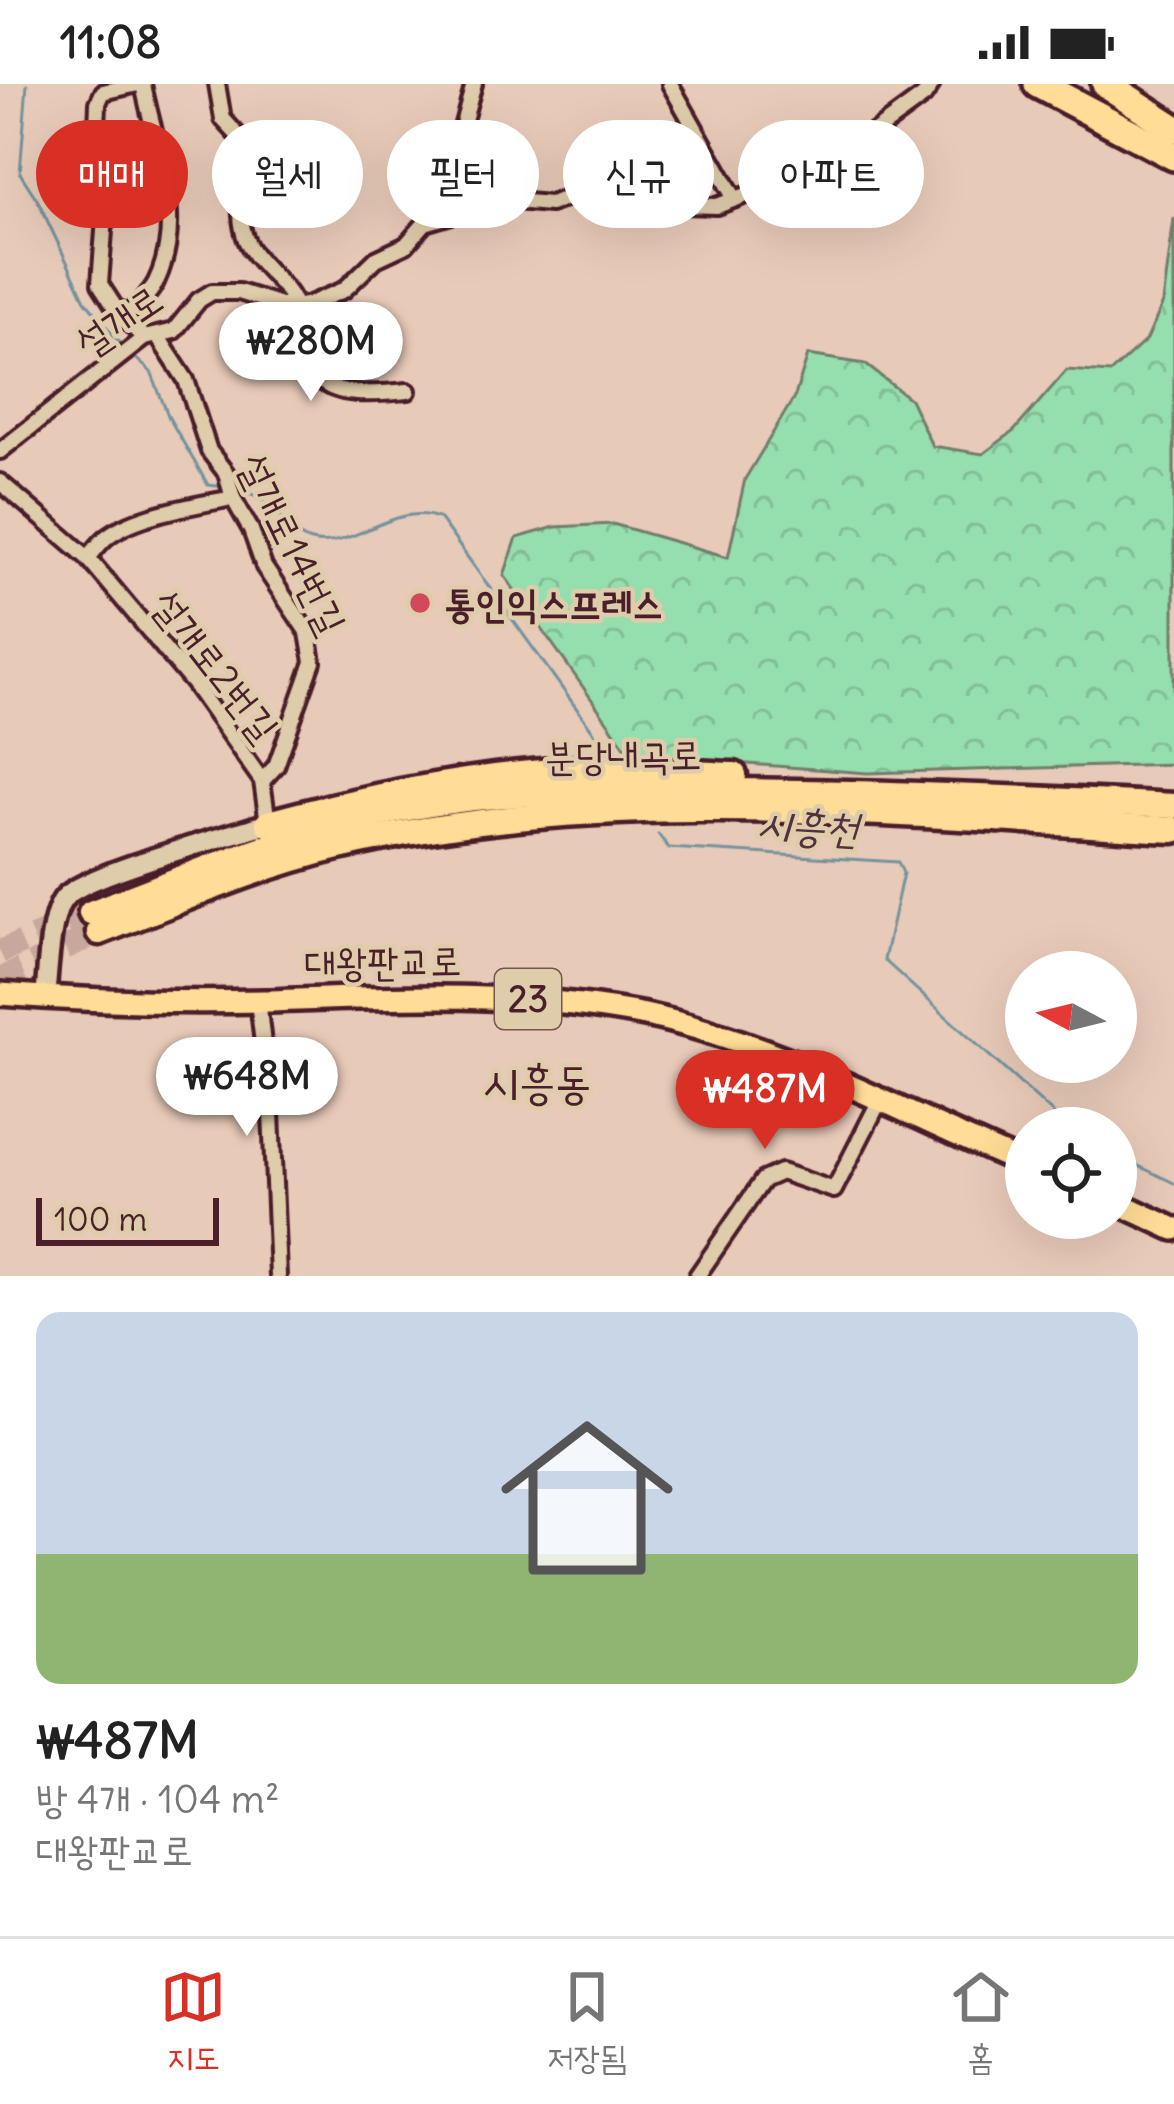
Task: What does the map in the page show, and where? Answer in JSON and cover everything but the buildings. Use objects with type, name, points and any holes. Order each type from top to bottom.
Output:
[{"type":"highway","points":[[1038,84],[1174,156]]},
{"type":"highway","points":[[1106,84],[1174,128]]},
{"type":"highway","points":[[268,823],[407,790],[589,769],[777,779],[819,792]]},
{"type":"highway","name":"분당내곡로","points":[[1174,806],[639,790],[437,803],[336,824],[238,856],[95,922],[336,847],[456,824],[537,815],[804,812],[1174,830]]},
{"type":"main road","name":"대왕판교로","points":[[0,994],[258,1001],[447,994],[599,1008],[710,1032],[1005,1156]]},
{"type":"main road","points":[[1137,1212],[1174,1229]]},
{"type":"street","points":[[141,84],[163,155],[168,221],[162,266],[154,286],[124,318],[100,284],[106,204],[105,176],[97,158],[98,103],[104,92],[141,84]]},
{"type":"street","points":[[217,84],[224,119],[244,142],[243,232],[296,307],[311,368],[321,381],[353,392],[408,391]]},
{"type":"street","points":[[464,120],[474,84]]},
{"type":"street","points":[[670,84],[735,199]]},
{"type":"street","points":[[539,203],[618,185],[682,205],[717,206],[832,163],[924,96],[932,84]]},
{"type":"street","points":[[296,307],[344,290],[376,259],[406,245],[421,228]]},
{"type":"street","name":"설개로","points":[[0,451],[121,356],[145,340],[174,331],[199,300],[212,292],[239,292],[296,307]]},
{"type":"street","name":"설개로14번길","points":[[124,318],[186,380],[209,451],[228,480],[264,567],[308,633],[313,662],[276,766],[262,781]]},
{"type":"street","name":"설개로2번길","points":[[0,482],[88,559],[193,683],[262,781],[268,823]]},
{"type":"street","points":[[88,559],[107,536],[124,528],[183,507],[233,497]]},
{"type":"street","points":[[45,998],[58,912],[65,898],[111,874],[268,823]]},
{"type":"street","points":[[258,1001],[271,1113],[278,1276]]},
{"type":"street","points":[[698,1276],[763,1180],[782,1172],[834,1190],[880,1100]]},
{"type":"green space","points":[[1174,218],[1174,764],[867,773],[631,755],[504,575],[517,538],[555,527],[613,524],[728,557],[745,479],[795,396],[808,355],[865,364],[910,399],[932,446],[983,454],[1014,431],[1067,370],[1110,373],[1147,339],[1163,303]]},
{"type":"waterway","name":"시흥천","points":[[27,84],[20,173],[85,300],[124,348]]},
{"type":"waterway","name":"시흥천","points":[[131,354],[151,372],[169,418],[208,485],[225,487]]},
{"type":"waterway","name":"시흥천","points":[[234,489],[262,499],[311,541],[342,539],[407,516],[440,519],[595,734]]},
{"type":"waterway","name":"시흥천","points":[[658,834],[669,848],[898,862],[903,873],[884,960],[1046,1107]]},
{"type":"waterway","name":"시흥천","points":[[1137,1165],[1174,1183]]},
{"type":"tunnel","points":[[0,952],[91,913]]},
{"type":"tunnel","points":[[0,980],[99,932]]},
{"type":"place","name":"통인익스프레스","points":[[420,603]]},
{"type":"district","name":"시흥동","points":[[537,1082]]}]
